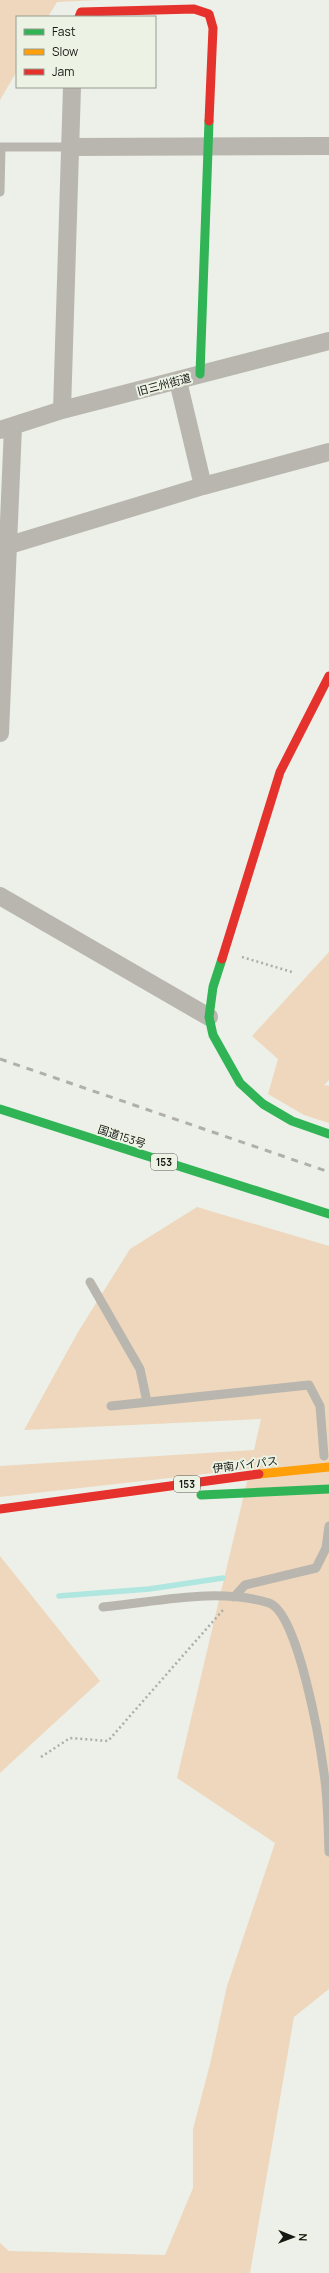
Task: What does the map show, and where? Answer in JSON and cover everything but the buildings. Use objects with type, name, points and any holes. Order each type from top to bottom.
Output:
[{"type":"main road","points":[[79,16],[81,12],[194,9],[209,14],[213,28],[200,374]]},
{"type":"main road","points":[[328,679],[280,772],[213,987],[209,1017],[213,1035],[240,1083],[263,1104],[292,1122],[329,1134]]},
{"type":"main road","name":"国道153号","points":[[0,1109],[329,1214]]},
{"type":"main road","name":"伊南バイパス","points":[[0,1509],[246,1476],[329,1467]]},
{"type":"main road","name":"153","points":[[189,1496],[329,1489]]},
{"type":"main road","name":"伊南バイパス","points":[[46,1504],[158,1498]]},
{"type":"street","points":[[62,410],[72,88]]},
{"type":"street","points":[[69,147],[209,145],[329,146]]},
{"type":"street","name":"旧三州街道","points":[[6,428],[62,410],[329,341]]},
{"type":"street","points":[[178,381],[203,486]]},
{"type":"street","points":[[0,733],[6,428]]},
{"type":"street","points":[[4,547],[203,486],[329,452]]},
{"type":"street","points":[[0,896],[209,1017]]},
{"type":"lane","points":[[0,192],[1,147],[69,147]]},
{"type":"lane","points":[[90,1282],[140,1369],[147,1402]]},
{"type":"lane","points":[[111,1406],[308,1385],[320,1406],[324,1456]]},
{"type":"lane","points":[[234,1597],[245,1585],[316,1568],[326,1548],[329,1526]]},
{"type":"lane","points":[[104,1607],[209,1596],[234,1597],[271,1604],[288,1623],[304,1671],[325,1774],[329,1852]]},
{"type":"path","points":[[224,952],[292,972]]},
{"type":"path","points":[[41,1757],[70,1738],[108,1741],[234,1597]]},
{"type":"shaded area","points":[[0,0],[100,0],[57,2],[49,16],[16,16],[16,73],[0,100]]},
{"type":"shaded area","points":[[329,952],[329,1080],[324,1085],[329,1086],[329,1123],[304,1115],[268,1094],[278,1059],[252,1036]]},
{"type":"shaded area","points":[[197,1207],[329,1246],[329,1989],[294,2017],[250,2273],[0,2273],[0,2243],[9,2251],[165,2255],[193,2188],[193,2129],[210,2064],[227,1986],[275,1843],[177,1778],[250,1469],[0,1497],[0,1466],[254,1450],[261,1419],[24,1430],[78,1332],[130,1249]]},
{"type":"shaded area","points":[[0,1556],[100,1681],[0,1773]]},
{"type":"waterway","points":[[59,1596],[149,1589],[223,1578]]},
{"type":"railway","points":[[0,1059],[329,1172]]},
{"type":"traffic: fast","points":[[200,374],[209,121]]},
{"type":"traffic: fast","points":[[222,959],[213,987],[209,1017],[213,1035],[240,1083],[263,1104],[292,1121],[329,1134]]},
{"type":"traffic: fast","points":[[0,1109],[329,1214]]},
{"type":"traffic: fast","points":[[201,1495],[329,1489]]},
{"type":"traffic: slow","points":[[259,1474],[329,1467]]},
{"type":"traffic: jam","points":[[79,16],[81,12],[194,9],[209,14],[213,28],[209,121]]},
{"type":"traffic: jam","points":[[222,959],[280,772],[329,676]]},
{"type":"traffic: jam","points":[[0,1509],[259,1474]]}]
